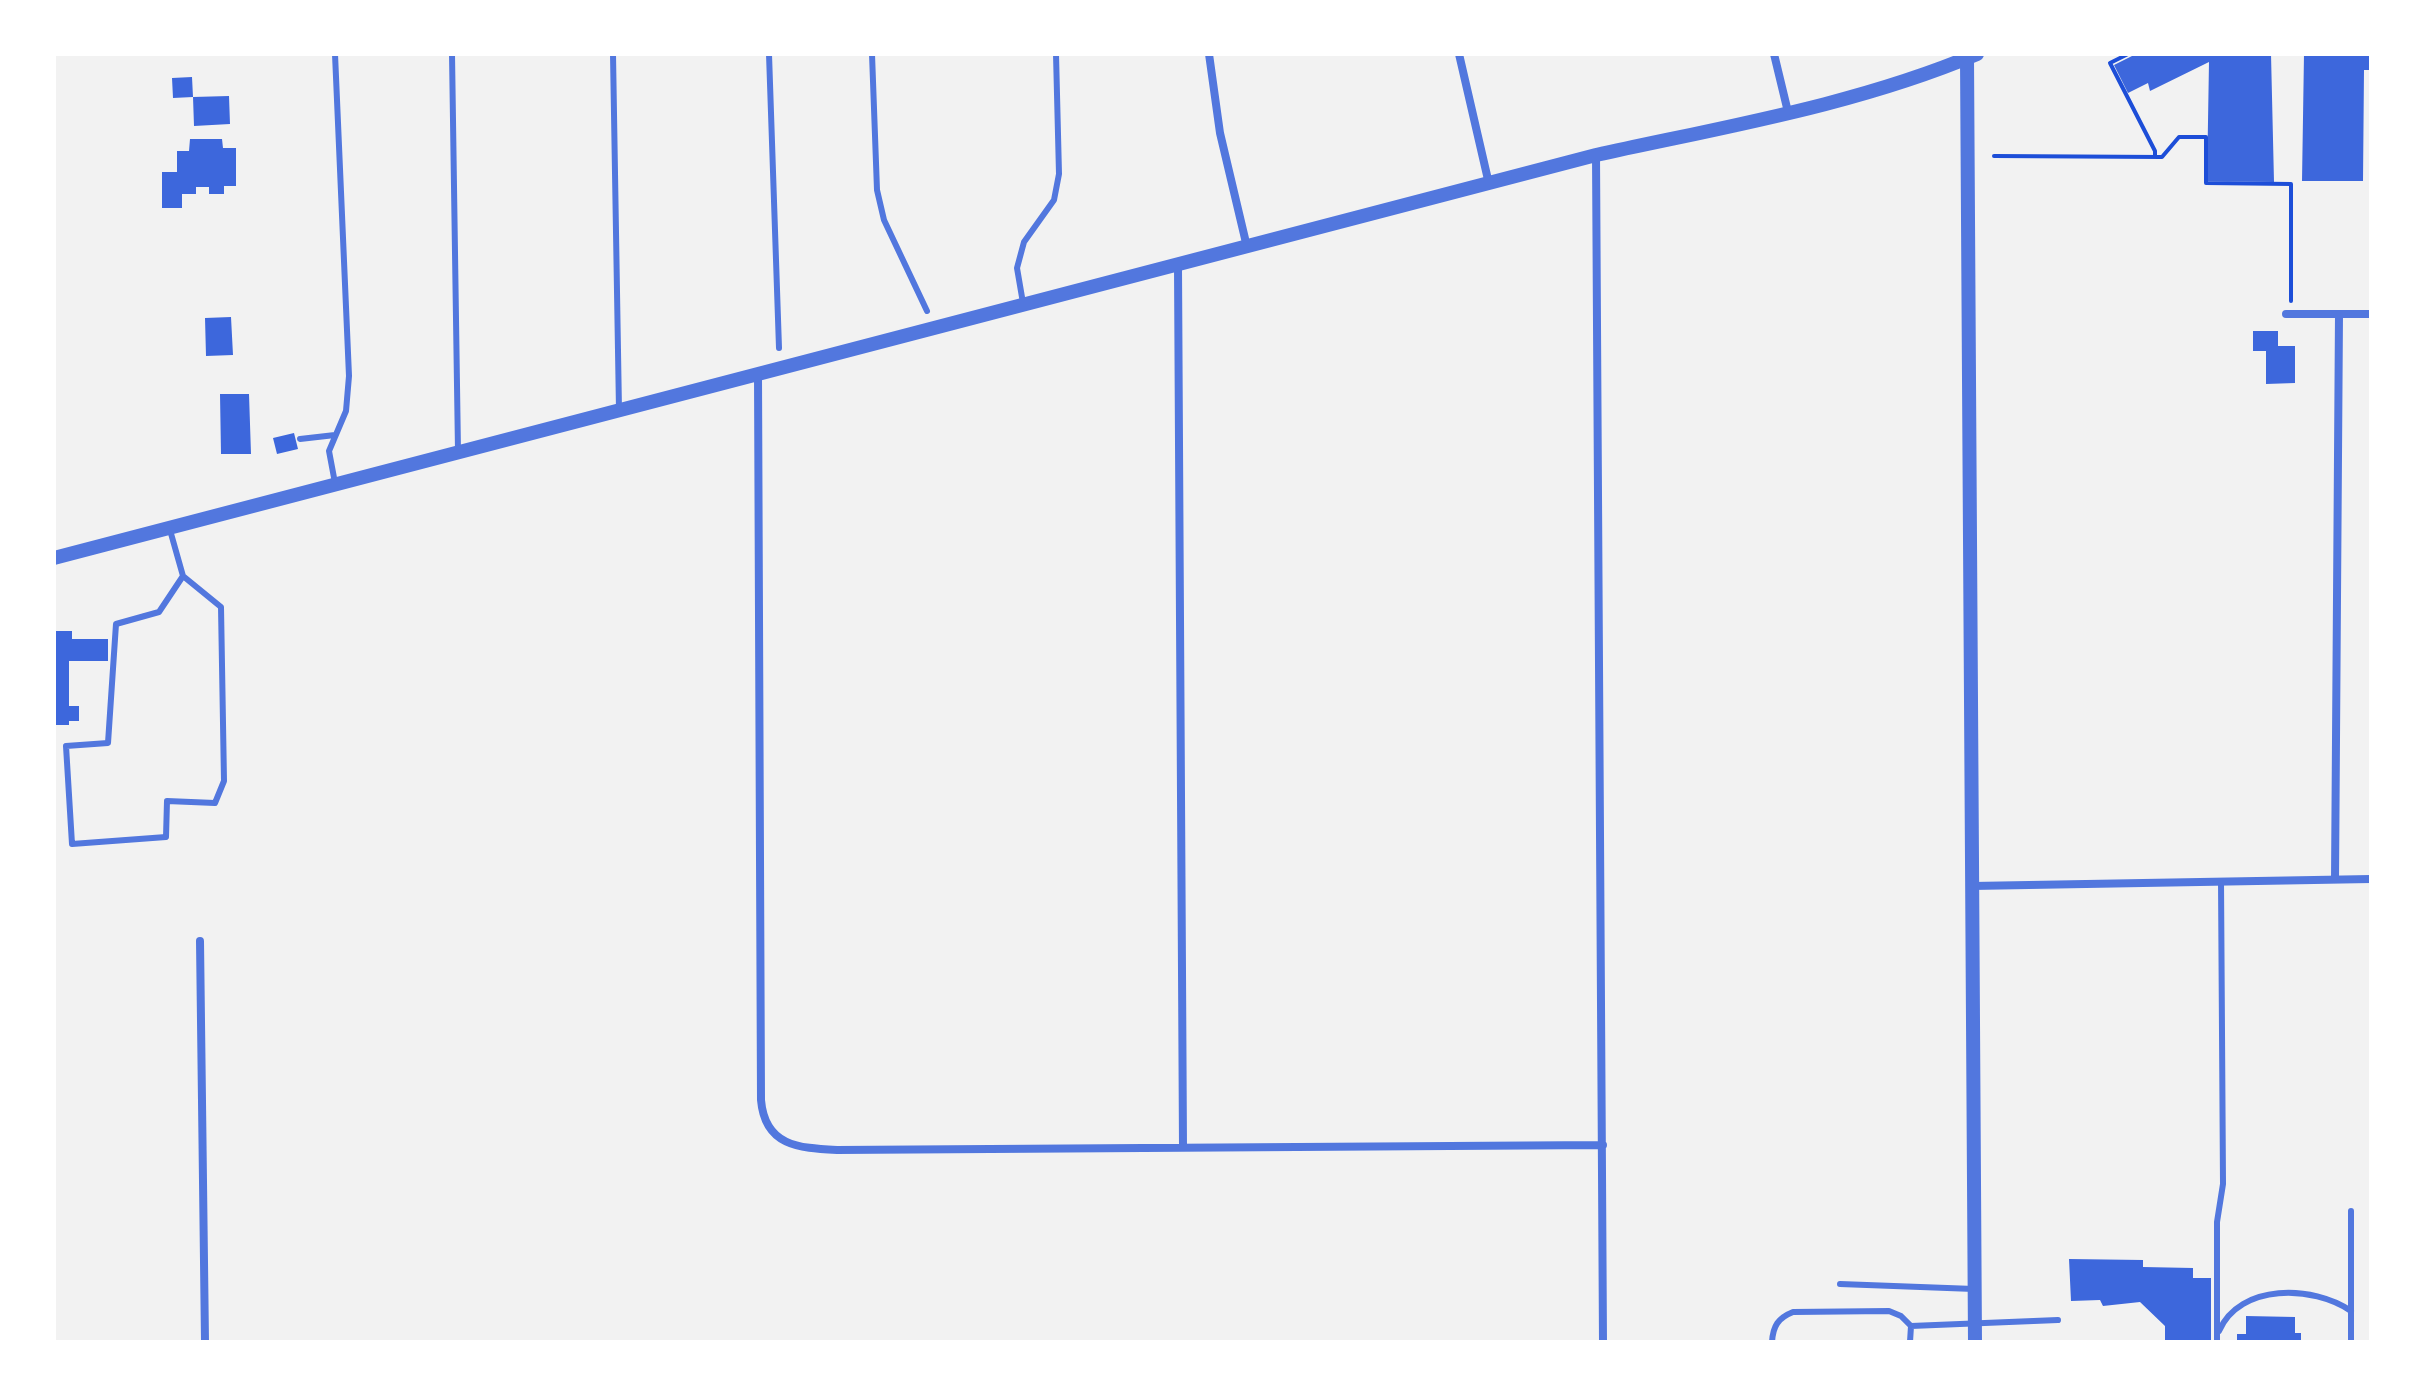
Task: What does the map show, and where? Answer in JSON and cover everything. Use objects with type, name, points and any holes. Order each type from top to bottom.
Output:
[{"type":"street","points":[[1209,54],[1220,133],[1247,247]]},
{"type":"street","points":[[1459,54],[1489,184]]},
{"type":"street","points":[[1774,54],[1788,112]]},
{"type":"street","points":[[54,558],[1178,267],[1596,155],[1788,112],[1908,80],[1972,56],[1975,1342]]},
{"type":"street","points":[[1596,155],[1603,1342]]},
{"type":"street","points":[[1178,267],[1183,1147]]},
{"type":"street","points":[[2286,314],[2369,314]]},
{"type":"street","points":[[2335,879],[2339,314]]},
{"type":"street","points":[[758,375],[761,1100],[762,1118],[776,1137],[812,1149],[837,1150],[1603,1145]]},
{"type":"street","points":[[1972,886],[2371,879]]},
{"type":"street","points":[[200,941],[205,1342]]},
{"type":"lane","points":[[335,54],[349,376],[346,411],[329,451],[335,483]]},
{"type":"lane","points":[[452,54],[458,451]]},
{"type":"lane","points":[[613,54],[619,410]]},
{"type":"lane","points":[[769,54],[779,348]]},
{"type":"lane","points":[[872,54],[877,190],[884,220],[927,311]]},
{"type":"lane","points":[[1024,306],[1017,268],[1020,255],[1024,242],[1054,200],[1059,174],[1056,54]]},
{"type":"lane","points":[[300,439],[335,435]]},
{"type":"lane","points":[[169,527],[183,576],[221,607],[224,781],[215,803],[167,801],[166,837],[72,844],[66,746],[108,743],[116,624],[159,612],[183,576]]},
{"type":"lane","points":[[2217,1338],[2217,1222],[2223,1184],[2221,881]]},
{"type":"lane","points":[[2351,1211],[2351,1342]]},
{"type":"lane","points":[[1840,1284],[1974,1289]]},
{"type":"lane","points":[[2217,1338],[2232,1311],[2252,1296],[2330,1298],[2351,1311]]},
{"type":"lane","points":[[1772,1342],[1775,1326],[1782,1316],[1793,1312],[1889,1311],[1901,1316],[1911,1326],[2058,1320]]},
{"type":"lane","points":[[1910,1342],[1911,1326]]},
{"type":"path","points":[[2128,54],[2110,63],[2155,157]]},
{"type":"path","points":[[1994,156],[2162,157],[2179,137],[2206,137],[2206,183],[2291,184],[2291,301]]},
{"type":"building","points":[[2136,54],[2271,54],[2274,182],[2207,181],[2209,62],[2150,91],[2148,83],[2128,93],[2114,65]]},
{"type":"building","points":[[2304,54],[2371,54],[2371,70],[2364,70],[2363,181],[2302,181]]},
{"type":"building","points":[[192,77],[193,97],[173,98],[172,78]]},
{"type":"building","points":[[229,96],[230,124],[194,126],[193,97]]},
{"type":"building","points":[[190,139],[222,139],[223,148],[236,148],[236,186],[224,186],[224,194],[209,194],[209,187],[196,187],[196,194],[182,194],[182,208],[162,208],[162,172],[177,172],[177,151],[189,151]]},
{"type":"building","points":[[231,317],[233,355],[206,356],[205,318]]},
{"type":"building","points":[[2253,331],[2278,331],[2278,346],[2295,346],[2295,383],[2266,384],[2266,351],[2253,351]]},
{"type":"building","points":[[220,394],[249,394],[251,454],[221,454]]},
{"type":"building","points":[[294,433],[298,449],[277,454],[273,438]]},
{"type":"building","points":[[54,631],[72,631],[72,639],[108,639],[108,661],[69,661],[69,706],[79,706],[79,721],[69,721],[69,725],[54,725]]},
{"type":"building","points":[[2069,1259],[2143,1260],[2143,1267],[2193,1268],[2193,1278],[2211,1278],[2211,1342],[2165,1342],[2165,1326],[2140,1302],[2103,1306],[2100,1300],[2071,1301]]},
{"type":"building","points":[[2246,1316],[2295,1317],[2295,1333],[2301,1333],[2301,1342],[2237,1342],[2237,1334],[2246,1334]]}]
